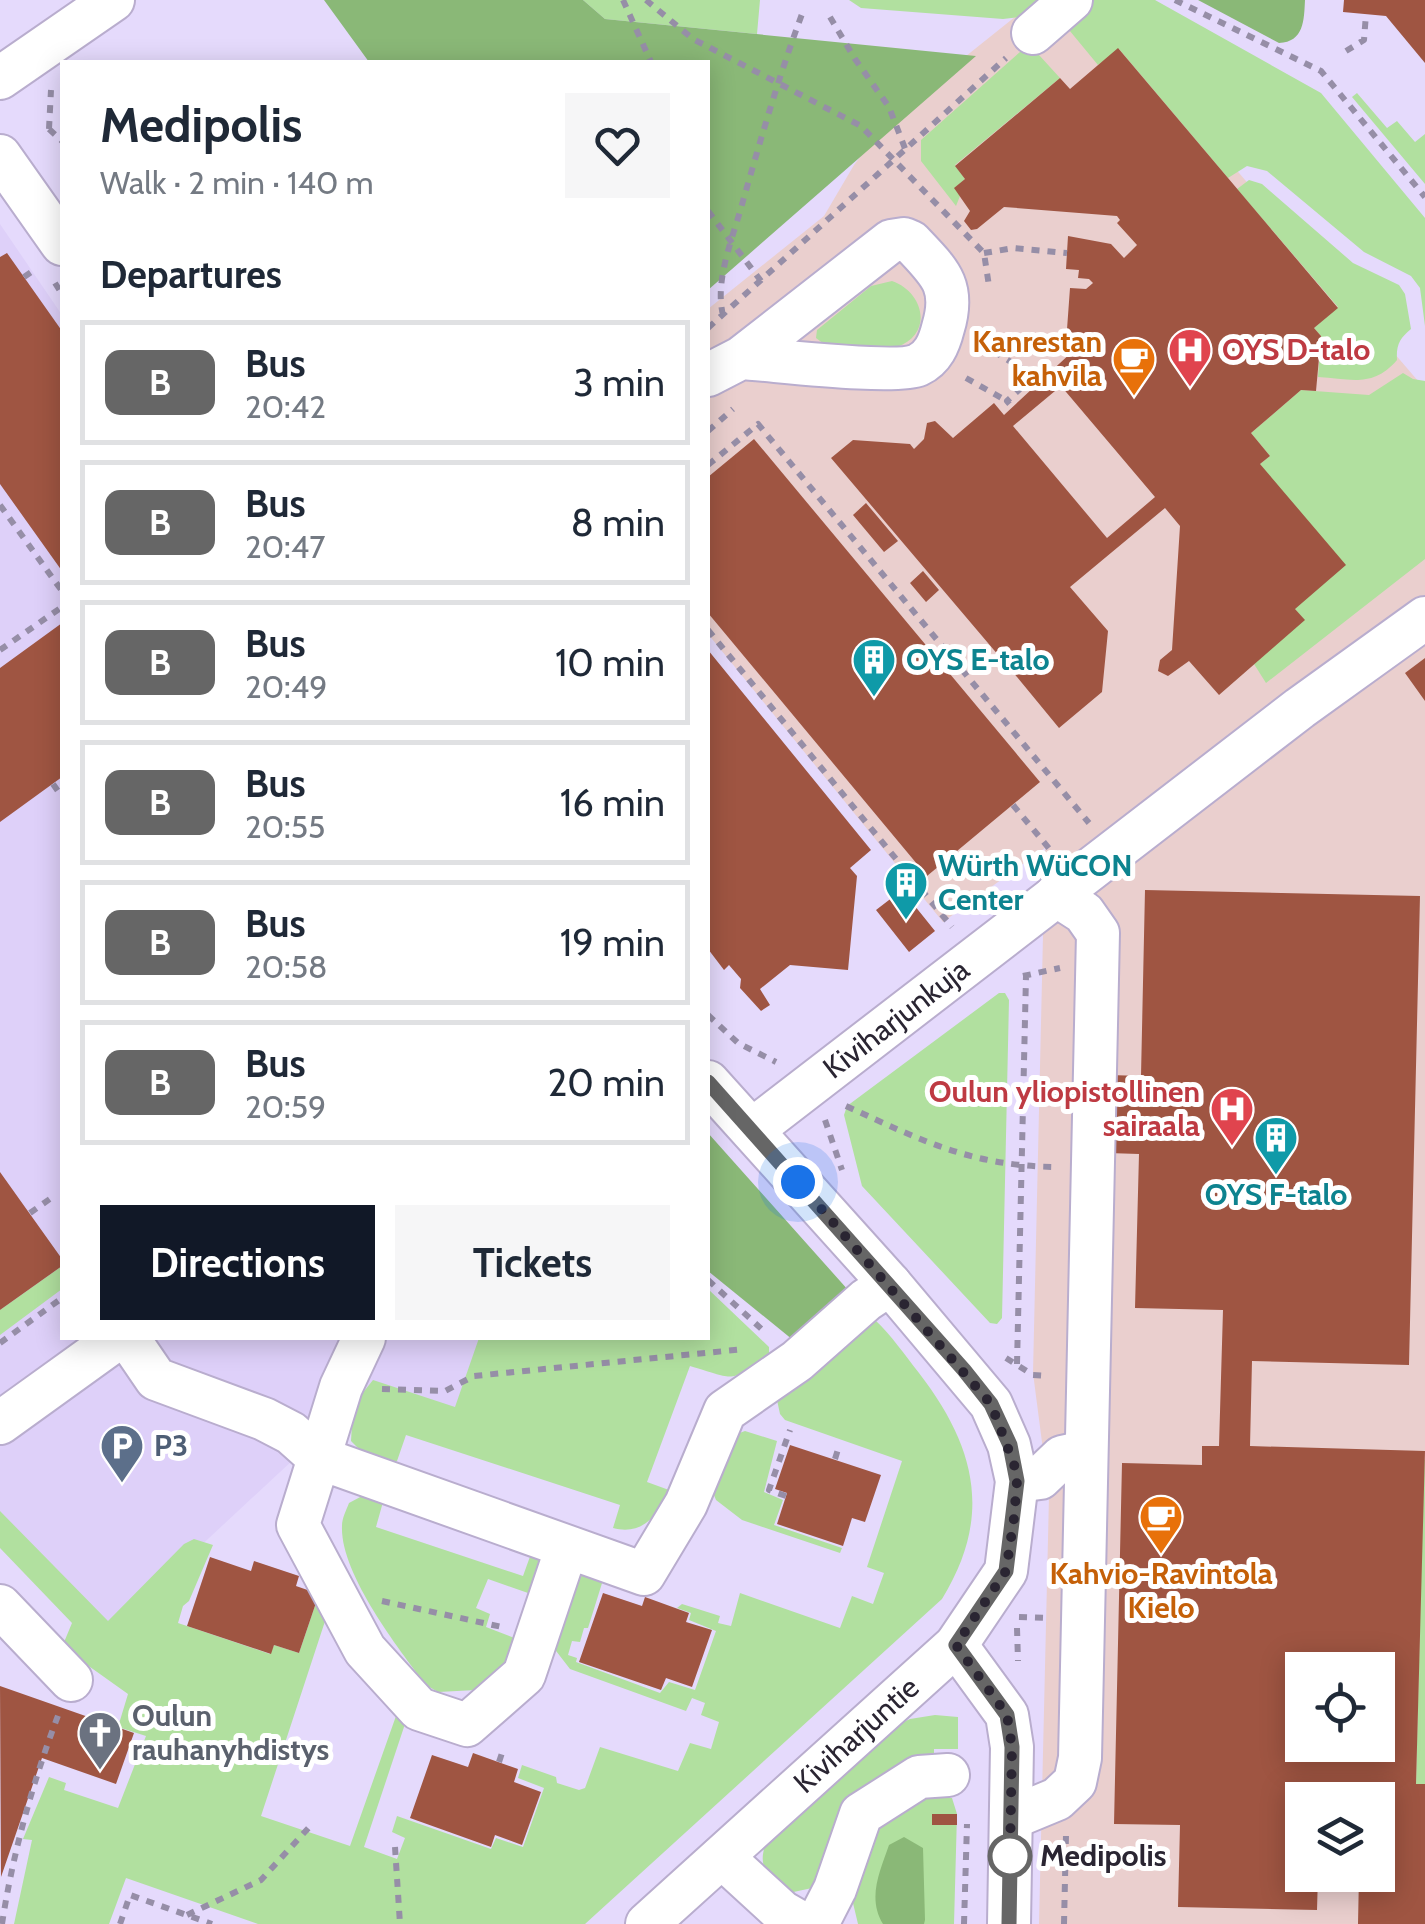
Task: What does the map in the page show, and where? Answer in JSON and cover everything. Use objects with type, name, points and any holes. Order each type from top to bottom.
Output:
[{"type":"street","points":[[0,78],[112,0]]},
{"type":"street","points":[[1033,33],[1070,0]]},
{"type":"street","points":[[0,156],[60,241]]},
{"type":"street","points":[[891,241],[911,242],[943,278],[948,304],[940,340],[930,356],[913,367],[724,367],[891,241]]},
{"type":"street","name":"Kiviharjunkuja","points":[[752,1130],[1051,887],[1425,618]]},
{"type":"street","points":[[1011,1818],[1056,1799],[1074,1782],[1080,1758],[1082,1619],[1074,1454],[1098,933],[1084,913],[1051,887]]},
{"type":"street","points":[[710,1084],[890,1284],[991,1404],[1013,1463],[1034,1442],[1074,1454]]},
{"type":"street","points":[[129,1340],[156,1379],[264,1419],[291,1433],[318,1458],[644,1574],[686,1504],[725,1412],[788,1353],[890,1284]]},
{"type":"street","points":[[0,1423],[115,1340]]},
{"type":"street","points":[[363,1340],[341,1387],[298,1525],[366,1650],[419,1709],[467,1725],[524,1675],[568,1547]]},
{"type":"street","name":"Kiviharjuntie","points":[[647,1924],[956,1645],[1006,1571],[1013,1463]]},
{"type":"street","points":[[0,1606],[66,1694]]},
{"type":"street","points":[[956,1645],[1007,1715],[1012,1747],[1010,1924]]},
{"type":"street","points":[[818,1924],[862,1814],[919,1776],[948,1775]]},
{"type":"street","points":[[722,1856],[782,1912],[803,1924]]},
{"type":"path","points":[[623,0],[650,60]]},
{"type":"path","points":[[646,0],[693,40],[861,126],[893,162]]},
{"type":"path","points":[[1175,0],[1321,71],[1425,197]]},
{"type":"path","points":[[723,315],[719,300],[731,244],[777,82],[802,14]]},
{"type":"path","points":[[1346,51],[1364,40],[1366,14]]},
{"type":"path","points":[[830,17],[855,60],[890,107],[906,151]]},
{"type":"path","points":[[710,327],[1033,33]]},
{"type":"path","points":[[49,129],[60,139]]},
{"type":"path","points":[[710,215],[762,281]]},
{"type":"path","points":[[984,252],[1014,248],[1067,253]]},
{"type":"path","points":[[966,378],[1010,404],[1034,376],[980,343]]},
{"type":"path","points":[[710,464],[758,424],[1094,829]]},
{"type":"path","points":[[0,505],[60,588]]},
{"type":"path","points":[[0,650],[60,607]]},
{"type":"path","points":[[710,632],[957,932]]},
{"type":"path","points":[[54,784],[60,793]]},
{"type":"path","points":[[1013,804],[1051,887]]},
{"type":"path","points":[[1018,1365],[1026,976]]},
{"type":"path","points":[[837,1102],[968,1158],[1022,1166]]},
{"type":"path","points":[[30,1213],[54,1196]]},
{"type":"path","points":[[710,1282],[788,1353]]},
{"type":"path","points":[[0,1343],[60,1299]]},
{"type":"path","points":[[341,1387],[445,1391],[474,1376],[788,1353]]},
{"type":"path","points":[[786,1496],[769,1490],[790,1430]]},
{"type":"path","points":[[835,1459],[839,1446]]},
{"type":"path","points":[[332,1588],[538,1634]]},
{"type":"path","points":[[989,1598],[1017,1617],[1082,1619]]},
{"type":"path","points":[[2,1924],[10,1875],[42,1758],[66,1694]]},
{"type":"path","points":[[187,1915],[261,1880],[312,1823]]},
{"type":"path","points":[[395,1847],[400,1924]]},
{"type":"path","points":[[120,1924],[130,1895],[212,1924]]},
{"type":"shaded area","name":"Oulun yliopistollinen sairaala","points":[[1036,0],[1090,0],[1425,389],[1425,1924],[1039,1924],[1049,1496],[1033,1373],[1045,848],[943,922],[710,636],[710,307],[824,216],[854,165],[891,116]]},
{"type":"shaded area","points":[[0,224],[60,312],[60,1340],[480,1340],[446,1438],[352,1405],[94,1645],[0,1543]]},
{"type":"green space","points":[[324,0],[583,0],[605,19],[976,56],[710,288],[710,60],[368,60]]},
{"type":"green space","points":[[583,0],[760,0],[757,34],[605,19]]},
{"type":"green space","points":[[849,0],[1060,0],[1035,15],[1003,19],[861,8]]},
{"type":"green space","points":[[1082,0],[1155,0],[1321,93],[1425,218],[1425,326],[1420,288],[1411,276],[1364,252],[1267,171],[1247,166],[1228,178],[1119,49],[1098,65],[1060,19]]},
{"type":"green space","points":[[1198,0],[1305,0],[1303,22],[1293,39],[1279,43]]},
{"type":"green space","points":[[1029,44],[1060,78],[955,165],[965,179],[955,188],[960,196],[956,206],[921,161],[921,140]]},
{"type":"green space","points":[[1357,93],[1387,128],[1397,121],[1415,142],[1425,134],[1425,184],[1352,97]]},
{"type":"green space","points":[[1249,180],[1262,184],[1353,263],[1399,285],[1405,294],[1411,329],[1401,339],[1397,360],[1388,369],[1361,380],[1318,377],[1321,336],[1314,328],[1338,307],[1237,189]]},
{"type":"green space","points":[[892,281],[911,294],[920,313],[920,323],[909,341],[889,349],[871,349],[824,344],[816,338],[817,330],[871,286]]},
{"type":"green space","points":[[1403,373],[1425,381],[1425,559],[1266,683],[1254,664],[1304,620],[1295,609],[1260,464],[1270,456],[1251,433],[1301,390],[1369,395]]},
{"type":"green space","points":[[999,993],[1005,993],[1009,1000],[1002,1318],[997,1324],[990,1323],[862,1186],[844,1115],[847,1106]]},
{"type":"green space","points":[[710,1135],[857,1300],[793,1340],[710,1273]]},
{"type":"green space","points":[[60,1267],[60,1290],[0,1335],[0,1310]]},
{"type":"green space","points":[[710,1291],[769,1347],[769,1357],[738,1375],[716,1374],[690,1366],[647,1482],[669,1490],[655,1515],[633,1529],[613,1528],[620,1505],[406,1435],[397,1461],[391,1463],[361,1451],[351,1441],[353,1405],[373,1380],[455,1407],[478,1340],[710,1340]]},
{"type":"green space","points":[[875,1320],[938,1401],[965,1455],[972,1511],[958,1568],[942,1599],[585,1924],[258,1924],[126,1878],[109,1924],[14,1924],[32,1840],[23,1839],[49,1777],[66,1783],[64,1790],[118,1808],[146,1736],[118,1727],[128,1694],[62,1647],[72,1623],[0,1548],[0,1511],[108,1621],[184,1544],[194,1539],[213,1545],[178,1623],[270,1654],[274,1645],[299,1653],[319,1594],[331,1603],[261,1816],[350,1846],[396,1716],[405,1724],[364,1847],[397,1859],[405,1838],[392,1832],[397,1816],[491,1849],[496,1838],[523,1847],[544,1788],[518,1778],[522,1765],[579,1790],[585,1788],[600,1747],[678,1771],[690,1743],[711,1749],[719,1722],[701,1715],[705,1703],[692,1698],[686,1711],[570,1669],[553,1647],[573,1583],[584,1574],[603,1580],[588,1628],[584,1628],[580,1642],[572,1641],[568,1655],[577,1658],[576,1662],[660,1693],[669,1682],[695,1690],[716,1631],[689,1620],[691,1613],[677,1608],[682,1604],[720,1616],[718,1623],[731,1626],[740,1593],[840,1628],[852,1596],[873,1604],[884,1573],[867,1567],[902,1461],[785,1420],[777,1400]]},
{"type":"green space","points":[[745,1431],[777,1441],[764,1492],[783,1500],[774,1525],[842,1548],[840,1553],[742,1520],[716,1500],[711,1488],[734,1435]]},
{"type":"green space","points":[[1424,1460],[1425,1784],[1416,1784]]},
{"type":"green space","points":[[364,1495],[383,1502],[376,1527],[523,1576],[532,1551],[544,1560],[534,1591],[528,1593],[488,1579],[476,1608],[490,1614],[486,1627],[517,1639],[509,1665],[476,1690],[438,1692],[426,1685],[360,1587],[344,1545],[342,1526],[349,1503]]},
{"type":"green space","points":[[958,1717],[958,1749],[934,1749],[934,1759],[885,1773],[869,1784],[848,1813],[822,1877],[812,1888],[789,1893],[774,1881],[763,1863],[768,1837],[891,1728],[910,1719]]},
{"type":"green space","points":[[918,1798],[952,1798],[957,1814],[954,1924],[858,1924],[853,1903],[881,1824]]},
{"type":"green space","points":[[904,1837],[923,1848],[925,1920],[924,1924],[883,1924],[875,1894],[879,1875],[889,1845]]},
{"type":"building","points":[[1344,0],[1425,0],[1425,63],[1386,16],[1343,12]]},
{"type":"building","name":"OYS D-talo","points":[[1118,48],[1338,308],[1314,328],[1321,336],[1316,391],[1301,390],[1251,433],[1270,456],[1260,464],[1346,565],[1295,609],[1305,620],[1219,695],[1189,661],[1168,676],[1158,671],[1160,660],[1172,650],[1180,526],[1165,508],[1070,587],[1108,631],[1102,692],[1059,728],[1012,671],[1004,674],[998,670],[999,656],[831,458],[853,440],[910,444],[914,449],[924,439],[927,423],[935,421],[953,438],[994,403],[1004,415],[1073,351],[1066,343],[1070,288],[1086,289],[1093,283],[1078,278],[1079,270],[1066,269],[1068,236],[1111,244],[1124,258],[1137,245],[1117,223],[1120,220],[1117,216],[1004,207],[971,230],[964,221],[970,211],[954,188],[965,179],[955,166],[1060,78],[1070,89]],"holes":[[[1061,386],[1155,497],[1107,538],[1013,426]]]},
{"type":"building","points":[[7,253],[60,328],[60,568],[0,484],[0,257]]},
{"type":"building","name":"OYS E-talo","points":[[754,439],[1040,782],[927,876],[710,615],[710,475]]},
{"type":"building","points":[[866,503],[898,541],[884,552],[853,515]]},
{"type":"building","points":[[923,571],[939,590],[926,602],[910,583]]},
{"type":"building","points":[[60,624],[60,778],[0,822],[0,668]]},
{"type":"building","points":[[710,652],[871,850],[850,868],[857,876],[848,970],[790,965],[760,989],[770,1005],[761,1011],[740,988],[741,979],[729,965],[724,970],[710,952]]},
{"type":"building","points":[[1425,658],[1425,701],[1405,673]]},
{"type":"building","name":"Würth WüCON Center","points":[[902,890],[935,931],[909,952],[876,910]]},
{"type":"building","points":[[1145,890],[1420,896],[1409,1365],[1252,1361],[1250,1446],[1425,1451],[1416,1784],[1425,1784],[1425,1924],[1358,1924],[1359,1892],[1395,1892],[1395,1782],[1285,1782],[1285,1892],[1318,1892],[1317,1910],[1178,1907],[1180,1825],[1114,1824],[1122,1463],[1202,1465],[1202,1446],[1219,1446],[1223,1310],[1135,1308],[1139,1154],[1108,1153],[1110,1075],[1141,1076]]},
{"type":"building","points":[[0,1172],[60,1256],[60,1267],[0,1310]]},
{"type":"building","points":[[790,1445],[881,1475],[865,1522],[852,1518],[843,1546],[777,1524],[787,1493],[775,1489]]},
{"type":"building","points":[[210,1557],[251,1571],[254,1561],[299,1576],[296,1586],[319,1594],[299,1653],[274,1645],[271,1654],[187,1626]]},
{"type":"building","points":[[603,1593],[642,1606],[645,1597],[689,1613],[686,1622],[712,1630],[692,1687],[666,1678],[661,1690],[579,1662]]},
{"type":"building","name":"Oulun rauhanyhdistys","points":[[0,1686],[134,1733],[116,1784],[42,1758],[1,1877]]},
{"type":"building","points":[[473,1753],[518,1769],[514,1782],[541,1792],[522,1845],[495,1835],[491,1847],[410,1818],[432,1755],[468,1767]]},
{"type":"building","points":[[932,1814],[957,1814],[957,1825],[932,1825]]},
{"type":"bus line","name":"B","points":[[710,1084],[964,1370],[991,1404],[1010,1445],[1017,1481],[1006,1571],[956,1645],[1007,1715],[1012,1747],[1009,1924]]},
{"type":"place","name":"OYS D-talo","points":[[1190,388]]},
{"type":"place","name":"Kanrestan kahvila","points":[[1134,397]]},
{"type":"place","name":"OYS E-talo","points":[[874,698]]},
{"type":"place","name":"Würth WüCON Center","points":[[906,921]]},
{"type":"place","name":"Oulun yliopistollinen sairaala","points":[[1232,1147]]},
{"type":"place","name":"OYS F-talo","points":[[1276,1176]]},
{"type":"place","name":"P3","points":[[122,1484]]},
{"type":"place","name":"Kahvio-Ravintola Kielo","points":[[1161,1555]]},
{"type":"place","name":"Oulun rauhanyhdistys","points":[[100,1771]]},
{"type":"place","name":"Medipolis","points":[[1010,1856]]},
{"type":"route","points":[[798,1182],[991,1404],[1010,1445],[1017,1481],[1006,1571],[956,1645],[1007,1715],[1012,1747],[1010,1856]]}]
